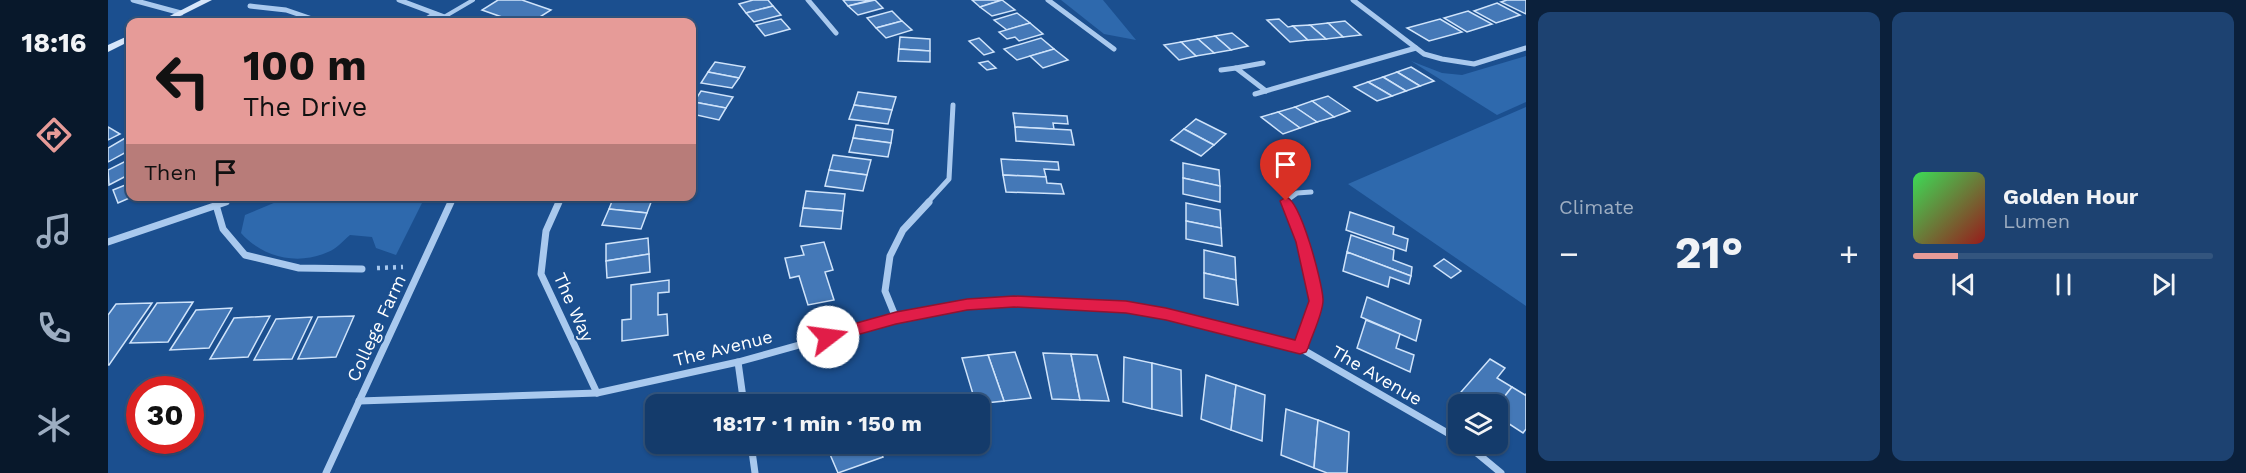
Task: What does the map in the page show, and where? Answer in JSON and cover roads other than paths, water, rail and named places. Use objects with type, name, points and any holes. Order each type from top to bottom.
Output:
[{"type":"street","points":[[133,0],[181,13]]},
{"type":"street","points":[[170,18],[208,0]]},
{"type":"street","points":[[399,0],[444,17]]},
{"type":"street","points":[[808,0],[836,33]]},
{"type":"street","points":[[1048,0],[1114,49]]},
{"type":"street","points":[[1353,0],[1424,54],[1442,59],[1474,64],[1526,48]]},
{"type":"street","points":[[250,6],[286,10],[309,18]]},
{"type":"street","points":[[428,18],[435,14]]},
{"type":"street","points":[[108,49],[126,40]]},
{"type":"street","points":[[1255,94],[1416,48]]},
{"type":"street","points":[[1221,70],[1263,63]]},
{"type":"street","points":[[1236,68],[1266,91]]},
{"type":"street","points":[[896,318],[885,291],[890,256],[903,230],[949,179],[952,105]]},
{"type":"street","points":[[1300,348],[1316,301],[1303,242],[1286,201],[1297,193],[1311,192]]},
{"type":"street","points":[[108,242],[228,201]]},
{"type":"street","name":"College Farm","points":[[326,473],[452,201]]},
{"type":"street","name":"The Way","points":[[559,201],[546,231],[541,274],[597,393]]},
{"type":"street","points":[[216,205],[223,229],[245,255],[298,268],[362,269]]},
{"type":"street","name":"The Avenue","points":[[359,401],[597,393],[738,362],[896,318],[967,304],[1014,301],[1126,307],[1166,314],[1300,348],[1448,433]]},
{"type":"street","points":[[738,362],[742,394]]},
{"type":"street","points":[[752,454],[755,473]]},
{"type":"street","points":[[1478,454],[1501,473]]},
{"type":"lane","points":[[409,4],[415,0]]},
{"type":"lane","points":[[444,17],[473,0]]}]
